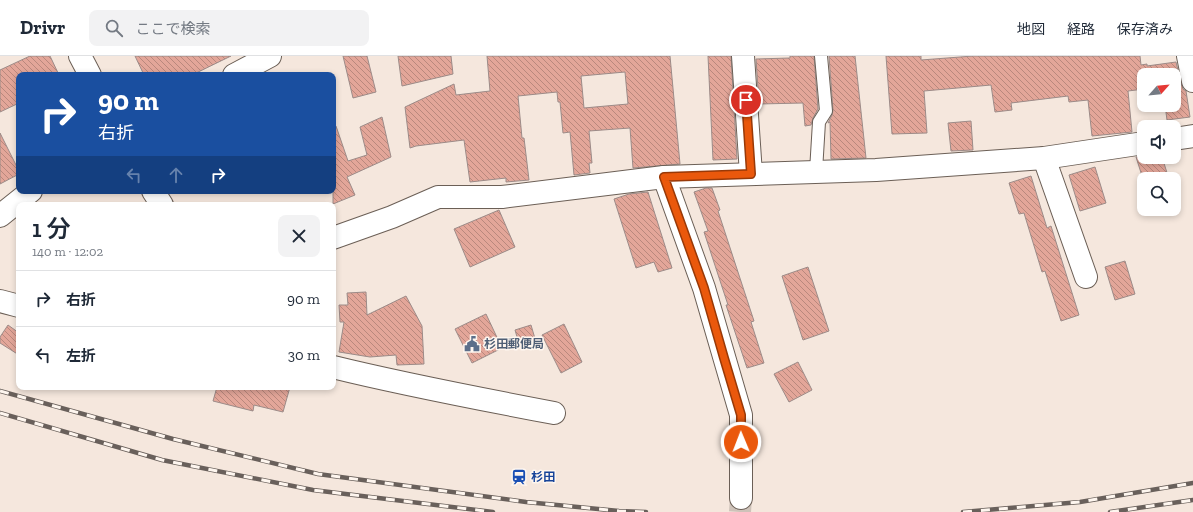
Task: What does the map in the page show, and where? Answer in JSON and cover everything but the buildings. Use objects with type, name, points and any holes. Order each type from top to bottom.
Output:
[{"type":"street","points":[[80,56],[88,72]]},
{"type":"street","points":[[241,72],[270,56]]},
{"type":"street","points":[[743,56],[751,174]]},
{"type":"street","points":[[1188,56],[1193,81]]},
{"type":"street","points":[[1181,138],[1193,136]]},
{"type":"street","points":[[336,237],[392,217],[438,197],[502,197],[664,177],[876,170],[1044,158],[1137,144]]},
{"type":"street","points":[[1044,158],[1086,277]]},
{"type":"street","points":[[664,177],[704,288],[741,415],[741,498]]},
{"type":"street","points":[[17,202],[27,194]]},
{"type":"street","points":[[0,216],[16,203]]},
{"type":"street","points":[[0,301],[16,305]]},
{"type":"street","points":[[336,368],[454,394],[554,413]]},
{"type":"lane","points":[[816,171],[819,122],[826,111],[821,56]]},
{"type":"tunnel","points":[[740,512],[741,498]]},
{"type":"railway","points":[[0,391],[173,439],[318,474],[526,502],[619,511],[646,512]]},
{"type":"railway","points":[[0,413],[162,460],[313,490],[493,512]]},
{"type":"railway","points":[[963,512],[1080,502],[1193,483]]},
{"type":"railway","points":[[1110,512],[1193,500]]},
{"type":"place","name":"杉田郵便局","points":[[472,344]]},
{"type":"place","name":"杉田","points":[[519,477]]},
{"type":"route","points":[[741,442],[741,415],[704,288],[664,177],[751,174],[746,100]]}]
